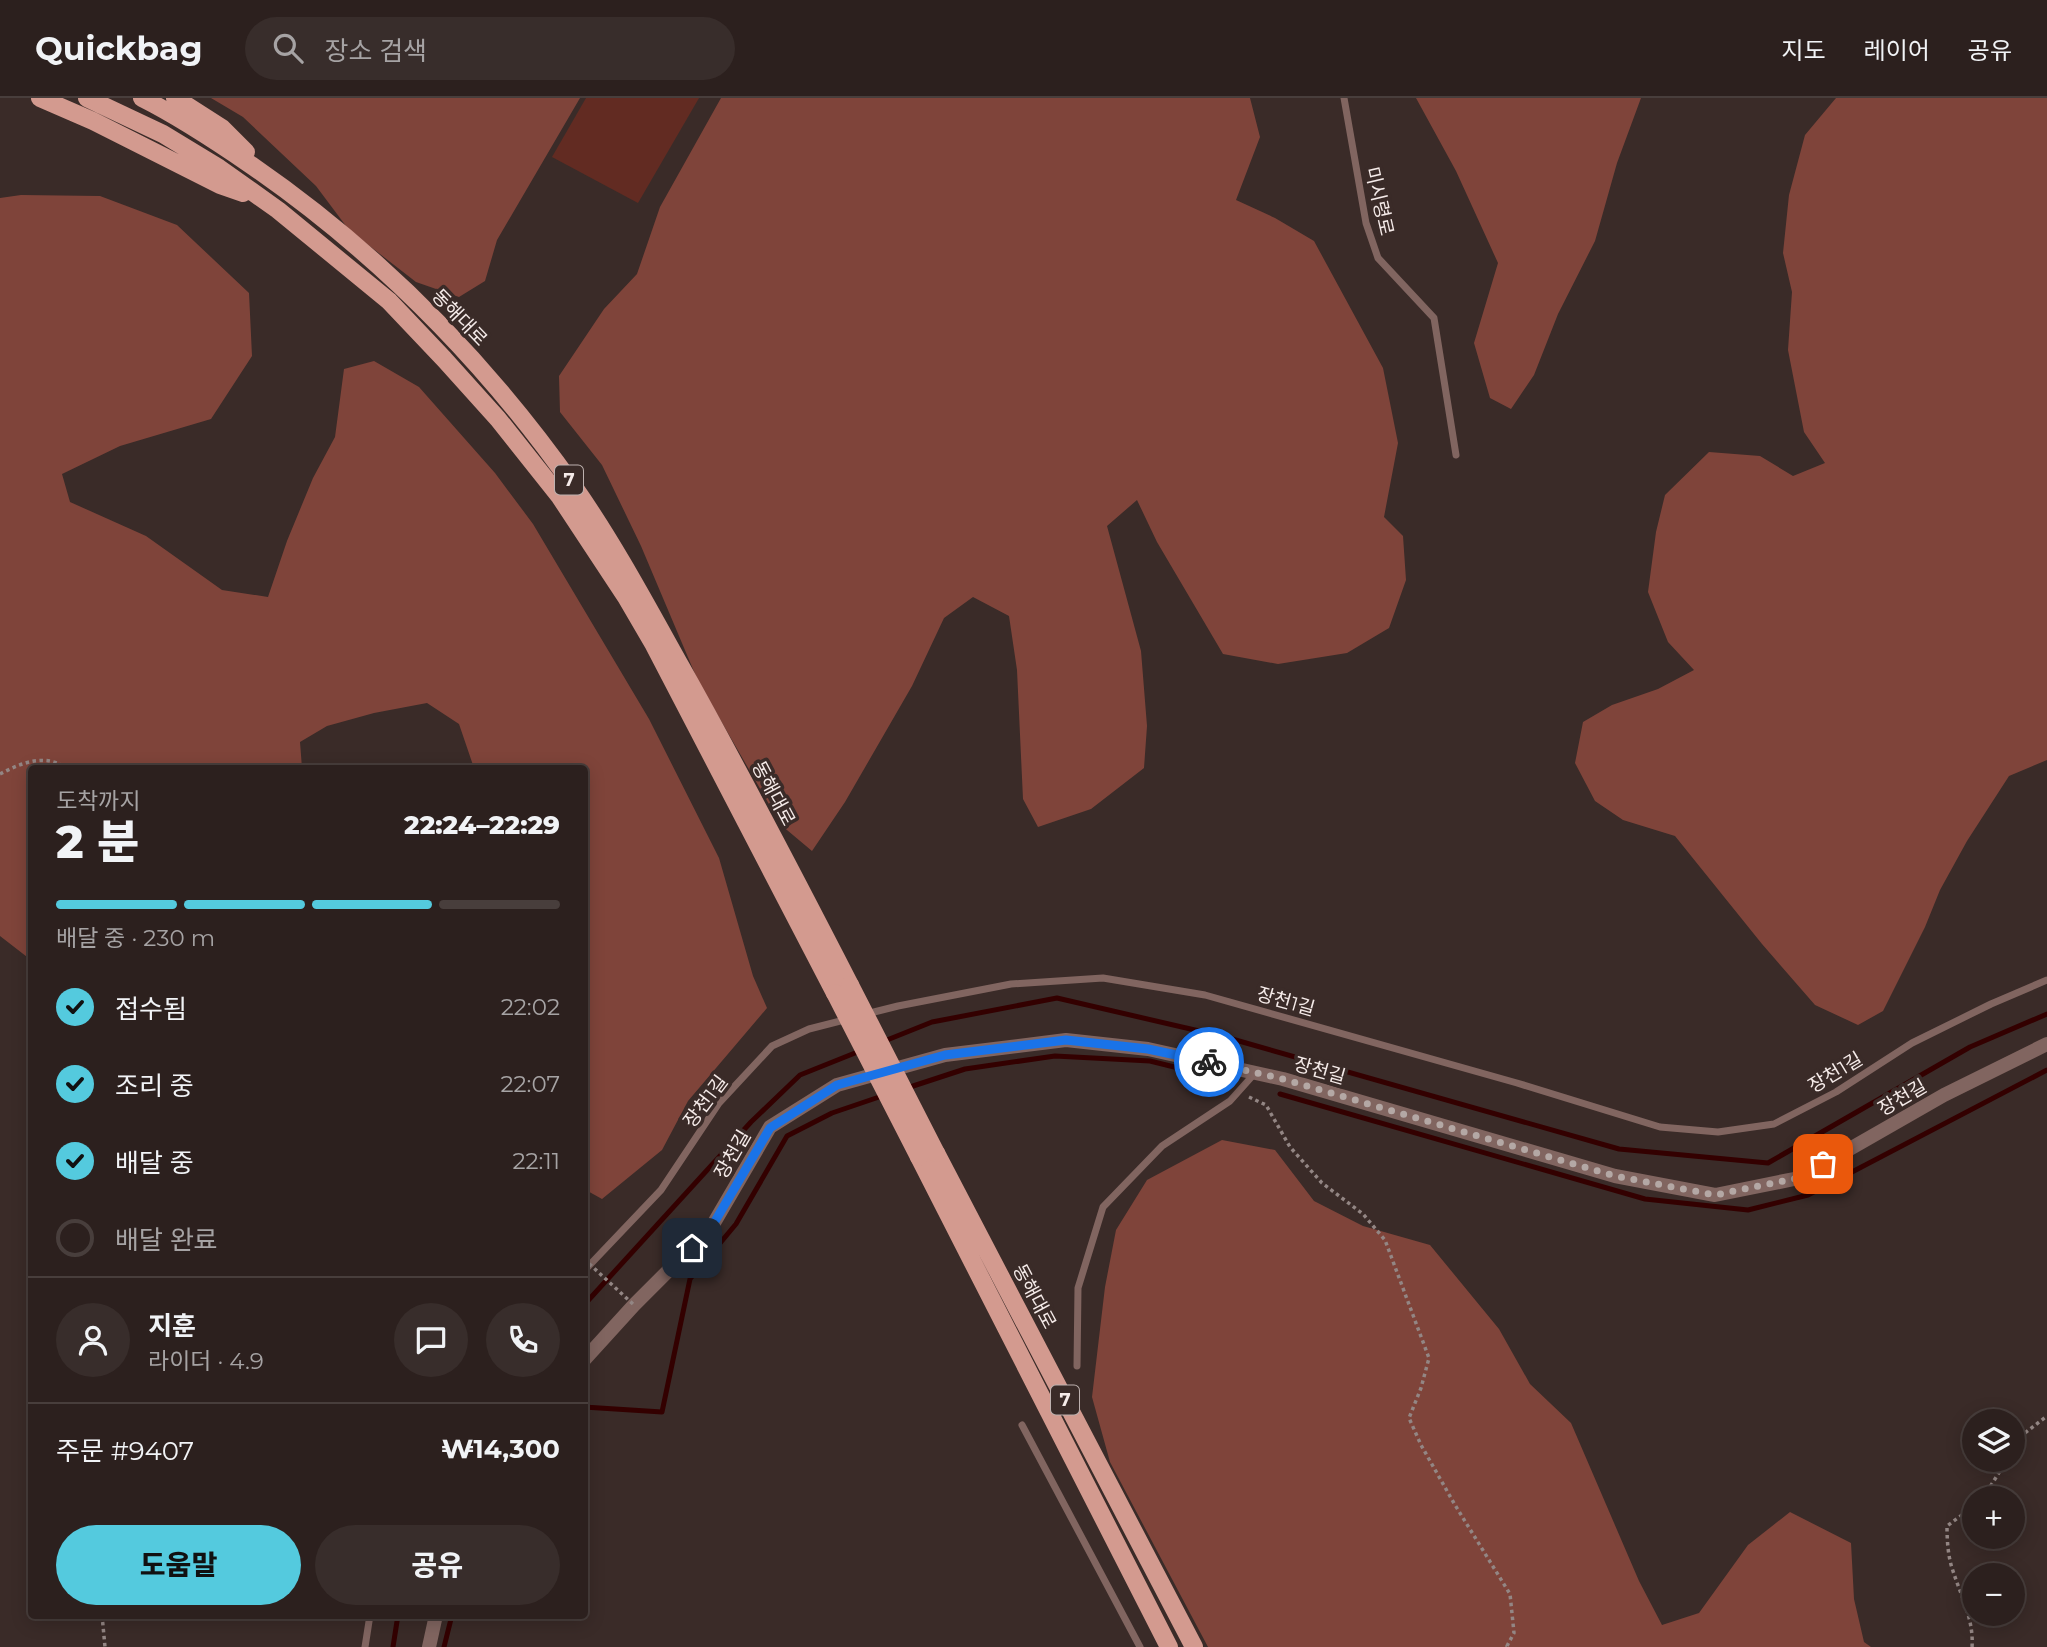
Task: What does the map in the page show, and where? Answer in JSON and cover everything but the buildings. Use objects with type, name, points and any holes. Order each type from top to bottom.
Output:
[{"type":"main road","points":[[40,98],[93,121],[220,185],[267,202]]},
{"type":"main road","name":"동해대로","points":[[88,98],[163,134],[219,168],[267,202],[389,301],[498,419],[560,497],[626,597],[842,989]]},
{"type":"main road","name":"동해대로","points":[[142,98],[213,139],[300,199],[372,259],[471,358],[546,449],[576,490],[648,607],[745,785],[842,989]]},
{"type":"main road","points":[[175,98],[222,128],[270,178]]},
{"type":"main road","name":"7","points":[[842,989],[928,1155]]},
{"type":"main road","name":"동해대로","points":[[928,1155],[1169,1647]]},
{"type":"main road","name":"동해대로","points":[[928,1155],[1194,1647]]},
{"type":"street","name":"장천길","points":[[588,1356],[711,1228],[770,1128],[837,1085],[945,1055],[1066,1040],[1148,1049],[1283,1079],[1615,1176],[1715,1195],[1798,1178],[1944,1096],[2047,1044]]},
{"type":"street","points":[[429,1647],[435,1619]]},
{"type":"lane","name":"미시령로","points":[[1343,98],[1366,223],[1378,258],[1434,318],[1456,455]]},
{"type":"lane","name":"장천1길","points":[[588,1267],[661,1190],[719,1103],[772,1046],[809,1029],[898,1006],[1011,984],[1103,978],[1205,995],[1517,1083],[1660,1127],[1717,1132],[1774,1124],[1836,1092],[1912,1043],[2047,980]]},
{"type":"lane","points":[[1077,1366],[1078,1288],[1102,1207],[1162,1146],[1230,1101],[1255,1073]]},
{"type":"lane","points":[[1022,1425],[1140,1647]]},
{"type":"lane","points":[[365,1647],[369,1619]]},
{"type":"path","points":[[0,774],[16,765],[32,761],[53,761],[60,765]]},
{"type":"path","points":[[1238,1093],[1266,1105],[1290,1147],[1322,1183],[1363,1214],[1385,1240],[1429,1358],[1409,1418],[1455,1505],[1510,1594],[1514,1633],[1508,1647]]},
{"type":"path","points":[[588,1263],[634,1305]]},
{"type":"path","points":[[2025,1433],[2047,1416]]},
{"type":"path","points":[[1962,1515],[1947,1526],[1947,1541],[1952,1569],[1966,1603],[1972,1647]]},
{"type":"path","points":[[102,1619],[105,1647]]},
{"type":"shaded area","points":[[211,98],[580,98],[497,240],[485,281],[459,297],[416,282],[349,230],[316,186],[243,117]]},
{"type":"shaded area","points":[[586,98],[699,98],[638,203],[552,157]]},
{"type":"shaded area","points":[[721,98],[1250,98],[1260,137],[1236,200],[1275,218],[1314,241],[1383,368],[1398,443],[1384,517],[1403,536],[1406,580],[1389,628],[1347,653],[1278,664],[1223,654],[1157,542],[1137,500],[1107,526],[1141,651],[1147,726],[1144,768],[1091,809],[1038,827],[1023,799],[1017,670],[1009,616],[973,597],[944,618],[912,686],[845,802],[812,851],[781,825],[698,681],[641,546],[602,465],[560,412],[559,376],[604,309],[637,274],[660,207]]},
{"type":"shaded area","points":[[1416,98],[1641,98],[1617,163],[1595,241],[1558,314],[1534,375],[1511,409],[1490,398],[1474,343],[1498,263],[1456,171]]},
{"type":"shaded area","points":[[1836,98],[2047,98],[2047,760],[2009,776],[1967,841],[1940,890],[1925,927],[1883,1011],[1858,1025],[1815,1005],[1675,836],[1623,820],[1595,801],[1575,763],[1583,722],[1612,705],[1658,689],[1694,670],[1668,642],[1648,592],[1656,532],[1665,495],[1709,452],[1760,456],[1793,476],[1825,463],[1804,432],[1788,350],[1792,292],[1783,253],[1789,195],[1805,135]]},
{"type":"shaded area","points":[[21,195],[100,196],[177,225],[249,293],[252,356],[211,419],[120,446],[62,474],[70,502],[146,536],[222,590],[268,597],[313,478],[335,437],[344,369],[374,361],[419,387],[495,473],[533,524],[649,719],[719,858],[753,976],[767,1008],[688,1101],[662,1150],[602,1199],[588,1191],[588,765],[473,765],[459,724],[427,703],[374,713],[327,726],[300,742],[302,765],[28,765],[28,958],[0,936],[0,198]]},
{"type":"shaded area","points":[[1222,1140],[1275,1150],[1314,1201],[1363,1226],[1430,1245],[1499,1329],[1530,1384],[1571,1423],[1639,1581],[1662,1625],[1699,1613],[1748,1545],[1790,1512],[1851,1543],[1854,1599],[1864,1642],[1871,1647],[1208,1647],[1110,1462],[1092,1397],[1105,1287],[1116,1230],[1147,1180]]},
{"type":"waterway","points":[[882,1042],[932,1022],[1057,998],[1225,1037],[1619,1149],[1768,1163],[1970,1047],[2047,1014]]},
{"type":"waterway","points":[[588,1301],[751,1122],[800,1075],[860,1051]]},
{"type":"waterway","points":[[907,1088],[965,1069],[1055,1056],[1150,1061],[1227,1080]]},
{"type":"waterway","points":[[1280,1094],[1645,1199],[1748,1210],[1808,1195],[2047,1070]]},
{"type":"waterway","points":[[588,1407],[662,1412],[690,1279],[736,1224],[787,1136],[832,1113],[885,1095]]},
{"type":"waterway","points":[[393,1647],[397,1619]]},
{"type":"waterway","points":[[444,1647],[451,1619]]},
{"type":"way so far","points":[[1209,1062],[1283,1079],[1615,1176],[1715,1195],[1798,1178],[1823,1164]]},
{"type":"route","points":[[692,1248],[711,1228],[770,1128],[837,1085],[945,1055],[1066,1040],[1148,1049],[1209,1062]]}]
